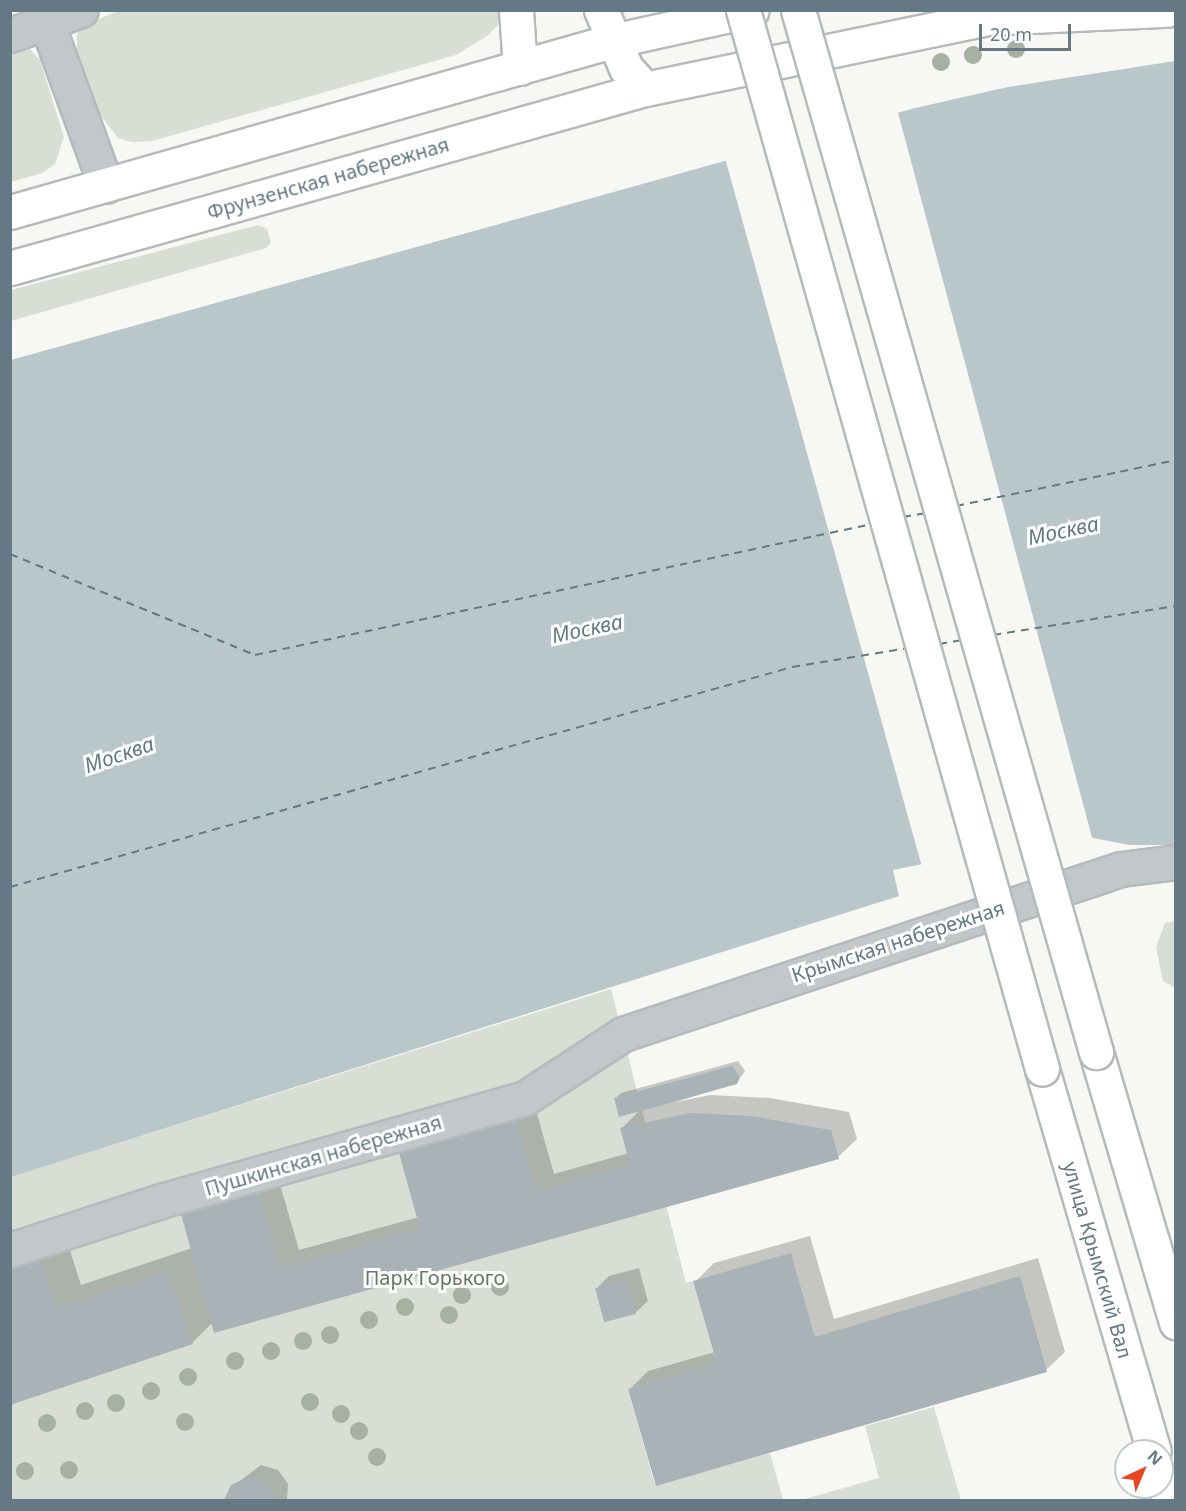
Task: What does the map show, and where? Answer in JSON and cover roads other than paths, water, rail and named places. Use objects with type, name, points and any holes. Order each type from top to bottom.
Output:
[{"type":"main road","points":[[516,10],[520,68]]},
{"type":"main road","points":[[601,10],[612,41],[626,68],[645,89]]},
{"type":"main road","name":"улица Крымский Вал","points":[[743,10],[1042,1068],[1150,1439]]},
{"type":"main road","points":[[10,213],[612,41],[752,10]]},
{"type":"main road","points":[[798,10],[1096,1052],[1176,1322]]},
{"type":"main road","name":"Фрунзенская набережная","points":[[10,268],[645,89],[993,14],[1167,10]]},
{"type":"street","points":[[10,35],[44,16],[81,10]]},
{"type":"street","points":[[44,16],[106,186]]},
{"type":"street","name":"Крымская набережная","points":[[623,1034],[1111,872],[1176,862]]},
{"type":"street","name":"Пушкинская набережная","points":[[10,1250],[161,1202],[525,1098],[623,1034]]},
{"type":"water","name":"Москва","points":[[1175,61],[1175,845],[1130,845],[1072,834],[893,870],[899,896],[11,1177],[11,360],[915,108],[1008,87]]},
{"type":"park label","name":"Парк Горького","points":[[435,1277]]}]
